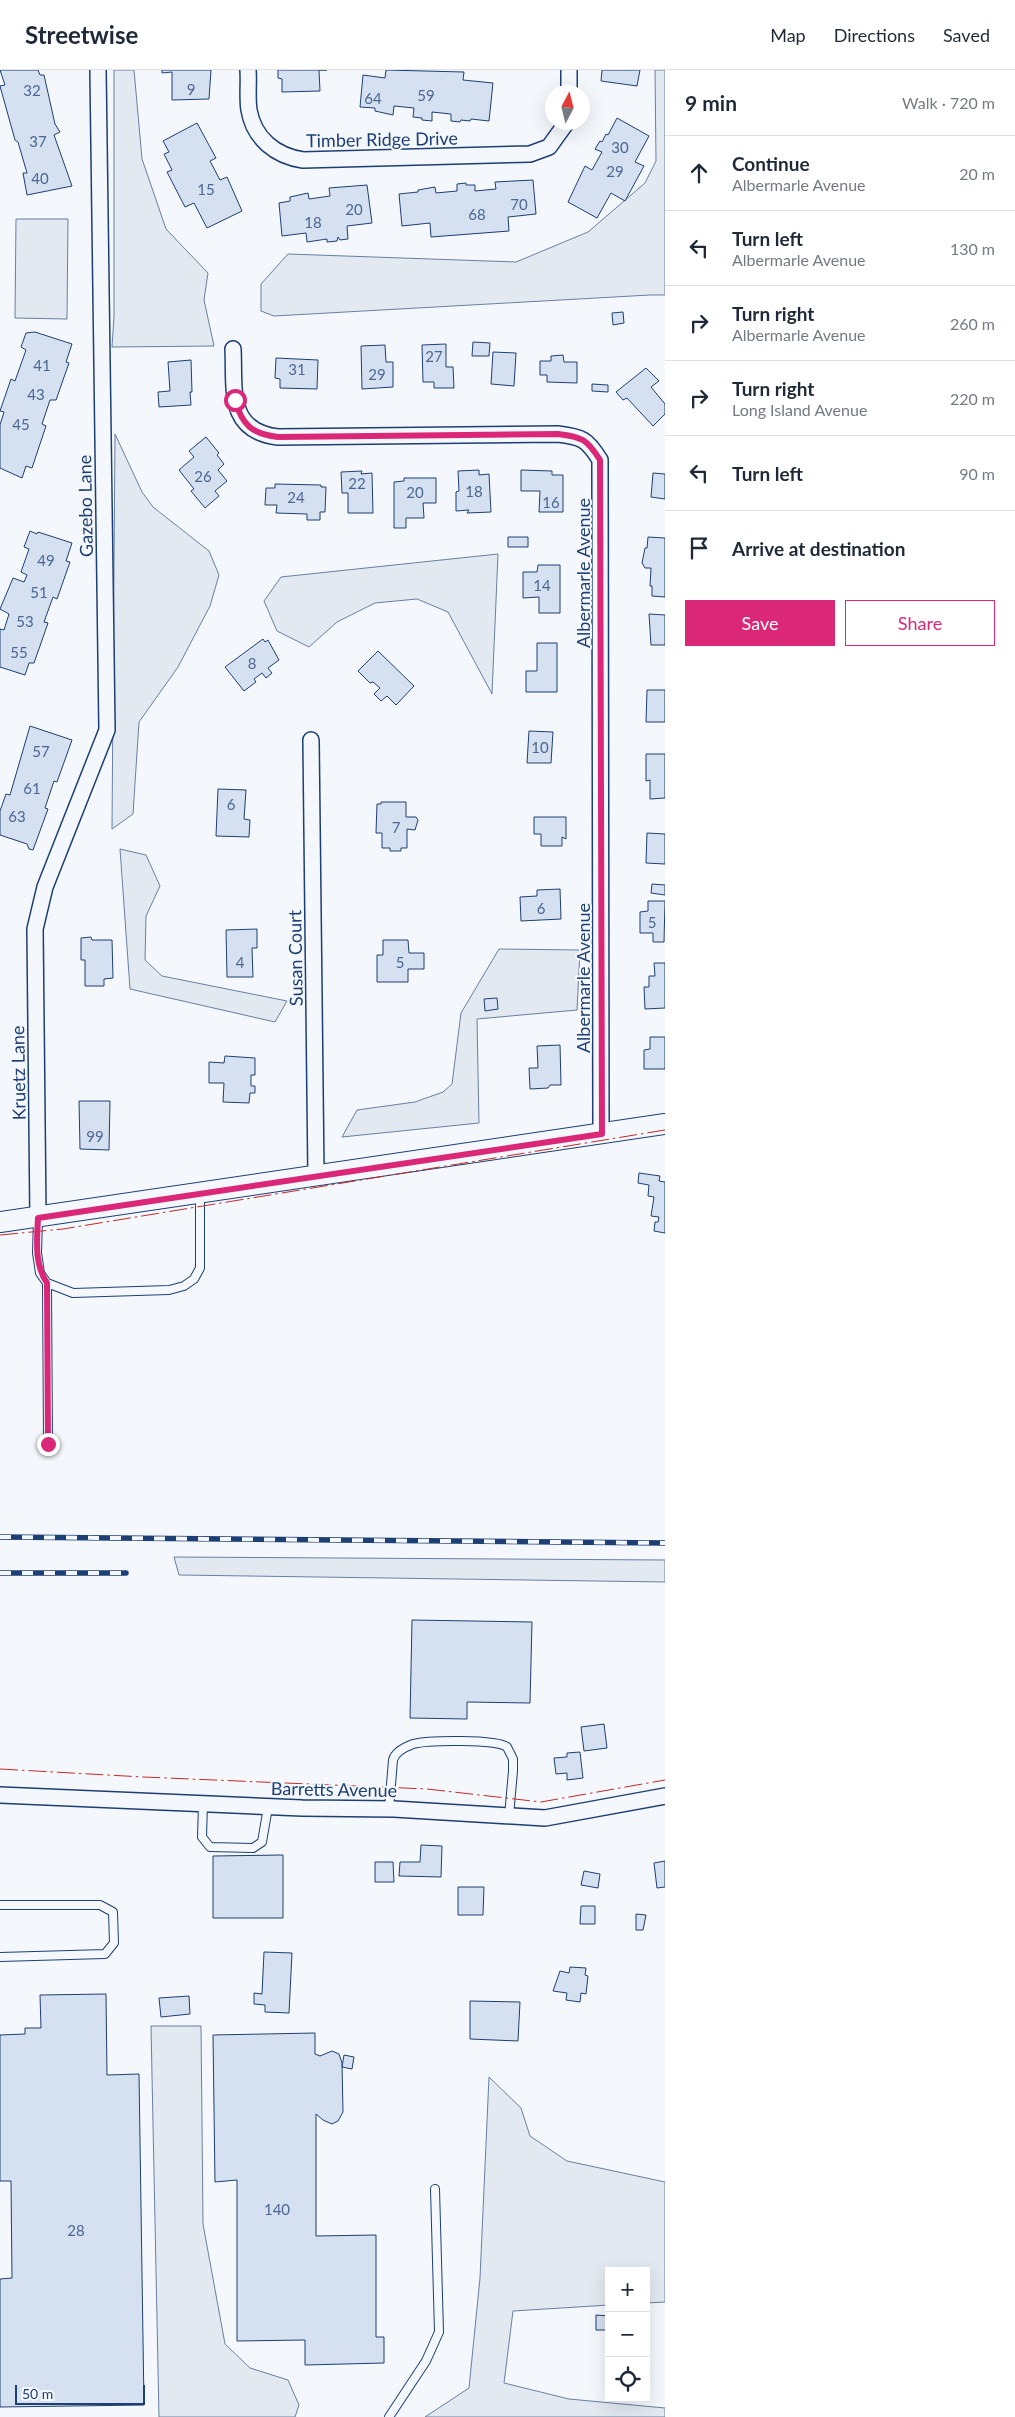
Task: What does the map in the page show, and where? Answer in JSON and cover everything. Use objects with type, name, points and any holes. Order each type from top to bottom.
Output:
[{"type":"street","name":"Gazebo Lane","points":[[35,928],[45,887],[107,730],[98,70]]},
{"type":"street","name":"Timber Ridge Drive","points":[[248,70],[249,110],[254,125],[262,139],[287,158],[303,160],[530,154],[549,147],[561,130]]},
{"type":"street","points":[[569,70],[569,85]]},
{"type":"street","name":"Albermarle Avenue","points":[[233,349],[235,400],[239,414],[249,427],[261,435],[278,437],[558,434],[578,436],[590,444],[600,460],[602,1134]]},
{"type":"street","name":"Susan Court","points":[[311,740],[316,1176]]},
{"type":"street","name":"Kruetz Lane","points":[[35,928],[38,1218]]},
{"type":"street","points":[[0,1222],[38,1218],[665,1124]]},
{"type":"street","name":"Barretts Avenue","points":[[0,1795],[268,1807],[389,1809],[545,1818],[665,1796]]},
{"type":"lane","points":[[38,1218],[38,1260],[40,1273],[47,1283],[73,1293],[169,1290],[184,1286],[194,1279],[200,1268],[200,1193]]},
{"type":"lane","points":[[47,1283],[48,1444]]},
{"type":"lane","points":[[389,1809],[392,1760],[394,1755],[405,1748],[431,1742],[496,1743],[507,1747],[513,1759],[509,1816]]},
{"type":"lane","points":[[203,1804],[202,1837],[210,1847],[253,1848],[262,1842],[268,1807]]},
{"type":"lane","points":[[0,1905],[100,1905],[113,1912],[114,1943],[105,1954],[0,1956]]},
{"type":"lane","points":[[389,2417],[426,2361],[439,2332],[435,2189]]},
{"type":"shaded area","points":[[114,70],[134,70],[142,159],[166,229],[208,273],[204,300],[214,346],[112,347],[114,316]]},
{"type":"shaded area","points":[[655,70],[665,70],[665,295],[274,316],[261,311],[261,284],[288,254],[516,262],[588,232],[645,183],[656,161]]},
{"type":"shaded area","points":[[16,219],[68,219],[67,319],[15,318]]},
{"type":"shaded area","points":[[115,434],[142,492],[153,507],[209,551],[219,575],[210,606],[178,667],[139,722],[133,814],[112,829]]},
{"type":"shaded area","points":[[498,554],[492,694],[448,612],[417,599],[375,603],[337,622],[309,647],[277,631],[264,601],[281,577]]},
{"type":"shaded area","points":[[120,849],[146,855],[160,886],[146,916],[145,960],[162,976],[287,1001],[275,1022],[130,989]]},
{"type":"shaded area","points":[[499,949],[580,950],[577,1010],[477,1019],[479,1123],[342,1137],[357,1110],[415,1102],[443,1092],[452,1084],[461,1013]]},
{"type":"shaded area","points":[[174,1557],[665,1560],[665,1582],[179,1575]]},
{"type":"shaded area","points":[[151,2026],[201,2026],[203,2224],[225,2344],[250,2368],[288,2380],[299,2405],[295,2417],[159,2417]]},
{"type":"shaded area","points":[[489,2077],[521,2108],[530,2136],[567,2161],[665,2182],[665,2302],[650,2303],[650,2267],[605,2267],[605,2305],[513,2311],[504,2383],[569,2399],[665,2408],[665,2417],[425,2417],[469,2388],[480,2278]]},
{"type":"building","points":[[0,70],[38,70],[40,75],[44,75],[55,124],[60,132],[54,135],[72,186],[27,195],[23,173],[27,173],[18,142],[15,140],[0,86],[5,85]]},
{"type":"building","points":[[162,70],[211,70],[209,99],[172,100],[172,72],[162,73]]},
{"type":"building","points":[[278,70],[319,70],[320,91],[282,92],[282,79],[278,78]]},
{"type":"building","points":[[386,70],[464,72],[463,80],[493,83],[489,121],[471,119],[470,121],[461,120],[460,122],[451,121],[451,114],[432,112],[432,121],[422,120],[422,118],[413,117],[414,108],[394,106],[393,115],[375,111],[375,108],[360,107],[363,75],[385,78]]},
{"type":"building","points":[[602,70],[640,70],[637,86],[601,81]]},
{"type":"building","points":[[617,118],[649,136],[635,162],[644,166],[625,201],[611,193],[597,218],[568,202],[585,166],[592,170],[602,152],[595,149],[600,141],[602,142],[606,134],[608,135]]},
{"type":"building","points":[[197,123],[216,158],[210,161],[220,180],[227,177],[242,211],[207,228],[194,203],[185,207],[167,172],[172,170],[164,154],[169,152],[163,141]]},
{"type":"building","points":[[533,180],[536,214],[508,217],[509,231],[431,237],[430,223],[402,226],[399,194],[418,192],[418,190],[435,187],[436,193],[457,191],[457,184],[466,183],[466,185],[475,185],[475,191],[496,189],[495,182]]},
{"type":"building","points":[[367,185],[372,223],[347,226],[348,239],[340,240],[338,237],[337,241],[327,242],[327,239],[307,242],[306,233],[282,236],[279,203],[290,201],[290,197],[308,193],[309,199],[330,196],[329,188]]},
{"type":"building","points":[[623,312],[624,323],[613,325],[612,313]]},
{"type":"building","points":[[35,332],[72,344],[66,362],[69,363],[56,400],[50,400],[42,424],[46,426],[32,468],[26,466],[22,478],[0,468],[0,425],[4,412],[0,411],[11,379],[15,381],[26,350],[21,347],[26,333]]},
{"type":"building","points":[[473,342],[490,343],[489,356],[472,356]]},
{"type":"building","points":[[446,344],[446,367],[453,367],[454,388],[434,388],[434,382],[423,382],[422,345]]},
{"type":"building","points":[[385,345],[386,362],[393,362],[393,387],[362,389],[361,346]]},
{"type":"building","points":[[493,352],[516,353],[514,386],[491,384]]},
{"type":"building","points":[[563,355],[564,362],[577,362],[577,383],[547,382],[547,375],[540,375],[540,361],[551,361],[551,356]]},
{"type":"building","points":[[276,358],[318,360],[317,389],[280,388],[280,379],[275,378]]},
{"type":"building","points":[[191,360],[191,405],[159,407],[158,392],[170,391],[168,362]]},
{"type":"building","points":[[646,368],[659,381],[651,387],[665,404],[665,414],[653,426],[627,398],[623,400],[616,392]]},
{"type":"building","points":[[592,384],[608,385],[608,392],[592,391]]},
{"type":"building","points":[[206,437],[219,453],[217,455],[224,464],[218,470],[227,481],[215,491],[219,496],[205,508],[191,491],[194,489],[179,470],[194,457],[189,451]]},
{"type":"building","points":[[479,470],[479,475],[489,474],[491,512],[467,513],[469,510],[456,511],[456,492],[459,491],[458,471]]},
{"type":"building","points":[[521,470],[552,471],[552,475],[563,475],[563,512],[539,512],[540,491],[521,491]]},
{"type":"building","points":[[362,471],[361,474],[372,473],[373,513],[348,513],[348,493],[342,493],[341,472]]},
{"type":"building","points":[[653,473],[665,474],[665,499],[651,497]]},
{"type":"building","points":[[404,478],[436,478],[436,503],[423,503],[424,518],[406,518],[406,528],[394,528],[394,482],[404,481]]},
{"type":"building","points":[[275,484],[321,485],[321,487],[326,487],[325,512],[320,512],[320,520],[307,520],[307,514],[276,513],[277,505],[265,505],[266,488],[275,488]]},
{"type":"building","points":[[30,531],[72,543],[66,561],[70,562],[57,599],[53,597],[44,622],[48,623],[34,663],[29,663],[25,675],[0,667],[0,629],[4,630],[9,614],[0,609],[13,578],[24,582],[27,575],[21,572],[29,549],[24,547]]},
{"type":"building","points":[[508,537],[528,537],[528,547],[508,547]]},
{"type":"building","points":[[648,537],[665,538],[665,597],[652,596],[652,586],[650,586],[651,568],[645,568],[642,563]]},
{"type":"building","points":[[538,565],[560,565],[560,613],[539,613],[539,597],[523,598],[523,572],[537,572]]},
{"type":"building","points":[[649,614],[665,615],[665,645],[651,645]]},
{"type":"building","points":[[263,639],[265,642],[268,640],[279,660],[268,668],[272,673],[266,678],[262,673],[254,679],[256,682],[244,691],[225,667]]},
{"type":"building","points":[[537,643],[557,643],[557,692],[526,692],[526,671],[537,671]]},
{"type":"building","points":[[378,651],[414,686],[396,705],[387,696],[381,701],[374,694],[380,688],[373,682],[370,683],[358,671]]},
{"type":"building","points":[[647,690],[665,690],[665,722],[646,722]]},
{"type":"building","points":[[30,726],[72,740],[57,782],[54,781],[45,808],[48,809],[33,850],[29,849],[27,844],[0,835],[0,811],[6,794],[10,795]]},
{"type":"building","points":[[529,731],[553,732],[551,763],[527,763]]},
{"type":"building","points":[[646,754],[665,754],[665,798],[650,799],[650,780],[646,781]]},
{"type":"building","points":[[218,789],[246,790],[244,819],[250,820],[249,837],[216,836]]},
{"type":"building","points":[[381,802],[406,802],[406,817],[416,817],[418,820],[415,830],[407,829],[407,848],[401,848],[401,851],[390,851],[390,848],[382,848],[382,833],[376,833],[377,804],[381,804]]},
{"type":"building","points":[[534,817],[566,817],[566,839],[562,837],[562,846],[541,846],[541,834],[534,834]]},
{"type":"building","points":[[647,833],[665,834],[665,864],[646,863]]},
{"type":"building","points":[[652,884],[665,885],[665,895],[651,893]]},
{"type":"building","points":[[560,889],[561,919],[521,921],[520,897],[537,896],[537,890]]},
{"type":"building","points":[[648,901],[665,901],[664,942],[653,942],[653,933],[640,933],[640,912],[648,911]]},
{"type":"building","points":[[257,929],[257,948],[252,948],[253,977],[227,977],[226,930]]},
{"type":"building","points":[[91,937],[92,940],[112,940],[113,978],[104,979],[104,986],[85,986],[85,960],[81,960],[81,938]]},
{"type":"building","points":[[383,940],[408,940],[409,953],[424,953],[424,969],[408,969],[408,982],[377,982],[377,955],[383,955]]},
{"type":"building","points":[[654,963],[665,963],[665,1008],[645,1009],[644,987],[649,987],[649,976],[655,976]]},
{"type":"building","points":[[497,998],[498,1009],[485,1011],[484,999]]},
{"type":"building","points":[[650,1037],[665,1037],[665,1069],[644,1069],[644,1050],[650,1049]]},
{"type":"building","points":[[560,1045],[561,1085],[530,1089],[529,1068],[538,1068],[537,1046]]},
{"type":"building","points":[[225,1056],[255,1058],[255,1075],[251,1075],[251,1086],[255,1086],[255,1093],[250,1093],[249,1103],[223,1102],[224,1083],[209,1083],[209,1062],[224,1063]]},
{"type":"building","points":[[79,1101],[110,1101],[109,1150],[80,1149]]},
{"type":"building","points":[[639,1173],[660,1176],[659,1181],[665,1182],[665,1233],[654,1231],[655,1222],[658,1222],[659,1217],[651,1216],[654,1197],[648,1196],[649,1185],[638,1183]]},
{"type":"building","points":[[412,1620],[532,1622],[530,1703],[467,1702],[467,1719],[410,1718]]},
{"type":"building","points":[[604,1724],[607,1748],[584,1751],[581,1727]]},
{"type":"building","points":[[580,1752],[583,1778],[567,1780],[567,1773],[556,1774],[554,1758],[567,1757],[567,1753]]},
{"type":"building","points":[[421,1845],[442,1846],[441,1877],[399,1876],[400,1862],[420,1862]]},
{"type":"building","points":[[283,1855],[283,1918],[213,1918],[213,1856]]},
{"type":"building","points":[[665,1861],[665,1887],[657,1888],[654,1863]]},
{"type":"building","points":[[375,1862],[393,1862],[394,1882],[375,1882]]},
{"type":"building","points":[[584,1871],[600,1874],[598,1888],[581,1885]]},
{"type":"building","points":[[458,1887],[484,1887],[483,1915],[458,1915]]},
{"type":"building","points":[[581,1906],[595,1906],[595,1924],[580,1924]]},
{"type":"building","points":[[636,1914],[646,1915],[643,1930],[636,1930]]},
{"type":"building","points":[[264,1952],[292,1953],[289,2013],[265,2012],[265,2005],[254,2004],[254,1993],[262,1994]]},
{"type":"building","points":[[570,1967],[586,1968],[585,1975],[588,1976],[586,1994],[581,1993],[580,2002],[566,2000],[567,1993],[553,1991],[560,1971],[569,1973]]},
{"type":"building","points":[[106,1994],[107,2075],[139,2074],[144,2405],[0,2407],[0,2279],[12,2278],[11,2181],[0,2181],[0,2035],[25,2034],[25,2028],[41,2028],[40,1995]]},
{"type":"building","points":[[189,1996],[190,2014],[161,2017],[159,1998]]},
{"type":"building","points":[[470,2001],[520,2002],[518,2041],[470,2039]]},
{"type":"building","points":[[315,2033],[315,2054],[320,2056],[332,2051],[339,2054],[342,2063],[343,2112],[338,2121],[332,2124],[316,2114],[316,2236],[376,2235],[376,2337],[384,2337],[384,2363],[305,2365],[305,2340],[237,2341],[237,2180],[215,2182],[213,2035]]},
{"type":"building","points":[[344,2055],[354,2057],[352,2069],[342,2067]]},
{"type":"building","points":[[596,2315],[605,2316],[605,2330],[596,2330]]},
{"type":"railway","points":[[0,1537],[665,1543]]},
{"type":"railway","points":[[0,1573],[126,1573]]},
{"type":"power","points":[[0,1235],[63,1229],[665,1130]]},
{"type":"power","points":[[0,1769],[427,1789],[541,1802],[665,1780]]},
{"type":"route","points":[[48,1444],[47,1283],[40,1273],[37,1253],[38,1218],[602,1134],[602,474],[600,460],[590,444],[578,436],[558,434],[278,437],[261,435],[249,427],[239,414],[235,400]]}]
